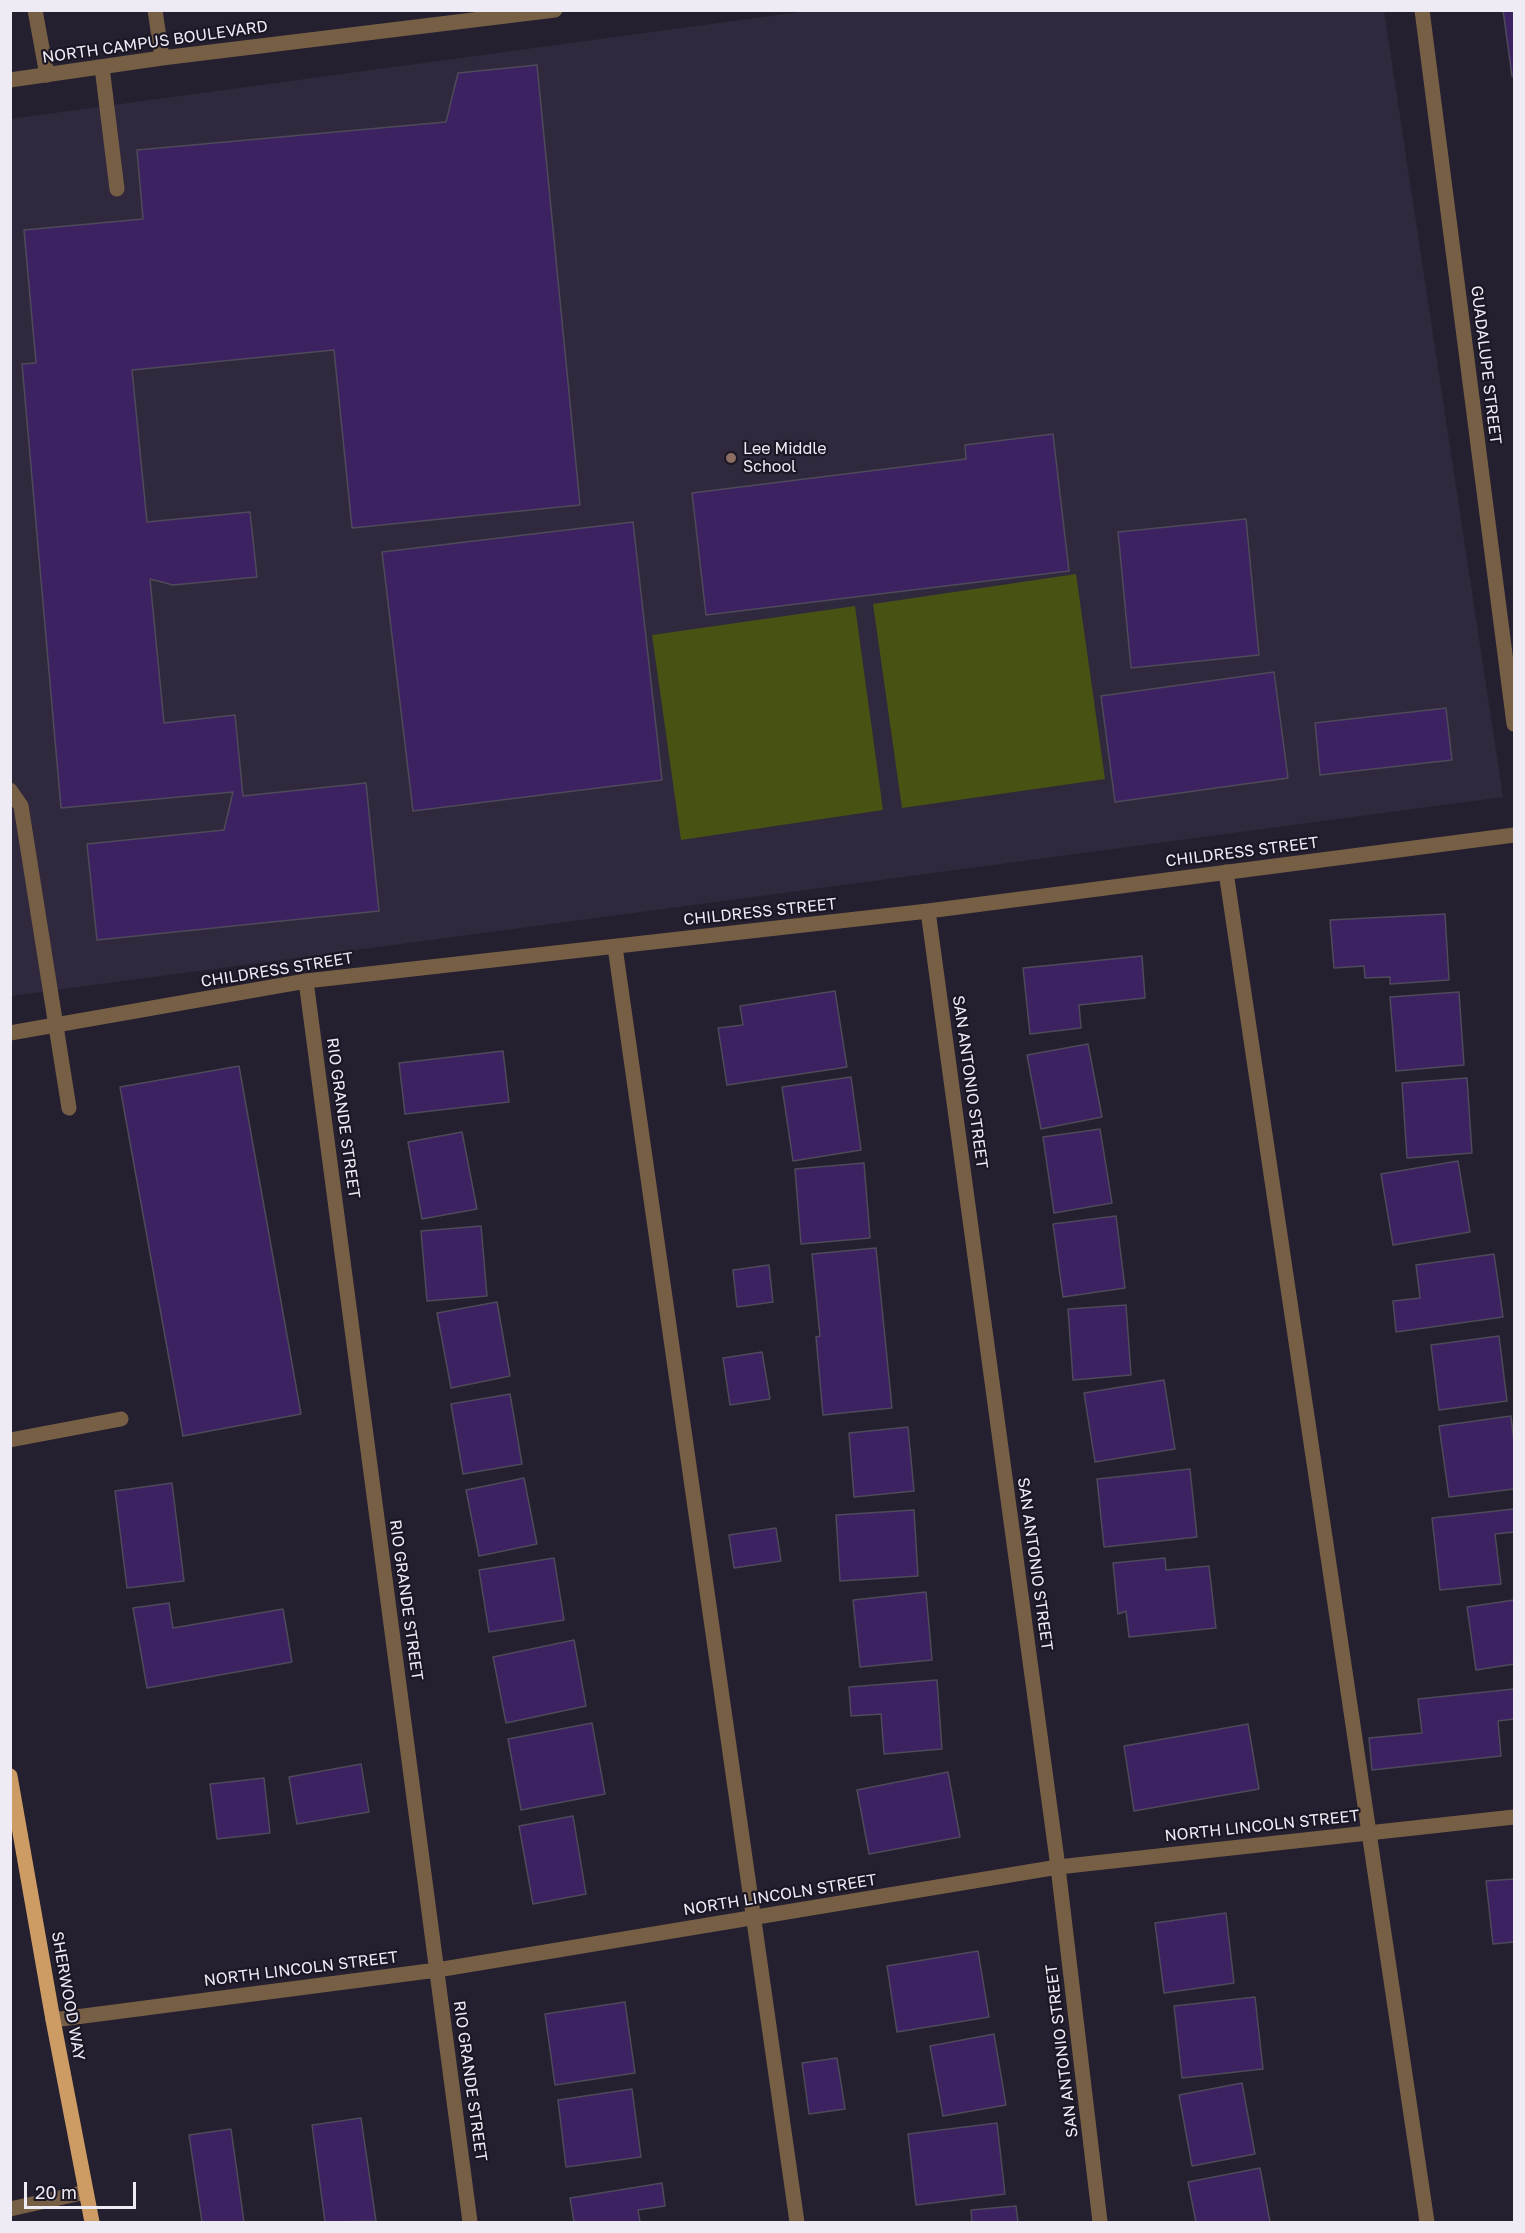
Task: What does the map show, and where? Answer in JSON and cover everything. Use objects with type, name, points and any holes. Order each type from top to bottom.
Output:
[{"type":"main road","name":"SHERWOOD WAY","points":[[10,1776],[92,2223]]},
{"type":"street","points":[[34,10],[47,75]]},
{"type":"street","points":[[155,10],[162,58]]},
{"type":"street","name":"NORTH CAMPUS BOULEVARD","points":[[10,80],[474,15],[555,10]]},
{"type":"street","name":"GUADALUPE STREET","points":[[1422,10],[1515,724]]},
{"type":"street","points":[[102,67],[117,189]]},
{"type":"street","points":[[10,790],[21,806],[69,1108]]},
{"type":"street","name":"CHILDRESS STREET","points":[[10,1033],[306,981],[928,911],[1515,835]]},
{"type":"street","points":[[1226,872],[1427,2223]]},
{"type":"street","name":"SAN ANTONIO STREET","points":[[928,911],[1058,1867],[1100,2223]]},
{"type":"street","points":[[615,947],[797,2223]]},
{"type":"street","name":"RIO GRANDE STREET","points":[[306,981],[470,2223]]},
{"type":"street","points":[[10,1440],[121,1419]]},
{"type":"street","name":"NORTH LINCOLN STREET","points":[[53,2020],[437,1970],[1058,1867],[1515,1817]]},
{"type":"street","points":[[10,2209],[86,2192]]},
{"type":"shaded area","name":"Lee Middle School","points":[[807,11],[1384,11],[1503,797],[11,996],[10,119]]},
{"type":"green space","points":[[1076,574],[1105,779],[902,808],[873,604]]},
{"type":"green space","points":[[855,606],[883,810],[681,840],[652,635]]},
{"type":"building","points":[[1503,10],[1514,10],[1514,76],[1512,76]]},
{"type":"building","points":[[537,65],[580,505],[352,528],[334,350],[132,370],[147,522],[250,512],[257,577],[173,585],[150,579],[164,723],[235,715],[243,796],[366,783],[379,911],[97,940],[87,844],[224,830],[233,792],[61,808],[22,364],[36,363],[24,230],[143,219],[137,150],[446,122],[458,73]]},
{"type":"building","points":[[1053,434],[1069,571],[706,615],[692,493],[966,459],[965,445]]},
{"type":"building","points":[[1246,519],[1259,655],[1131,668],[1118,532]]},
{"type":"building","points":[[633,522],[662,780],[413,811],[382,552]]},
{"type":"building","points":[[1274,672],[1288,778],[1115,802],[1101,696]]},
{"type":"building","points":[[1446,708],[1452,760],[1320,775],[1315,723]]},
{"type":"building","points":[[1445,914],[1449,980],[1390,984],[1390,977],[1365,978],[1364,966],[1334,968],[1330,920]]},
{"type":"building","points":[[1142,956],[1145,998],[1079,1005],[1081,1028],[1030,1034],[1023,968]]},
{"type":"building","points":[[835,991],[847,1067],[727,1085],[718,1028],[743,1025],[740,1006]]},
{"type":"building","points":[[1459,992],[1464,1065],[1396,1071],[1390,997]]},
{"type":"building","points":[[1088,1044],[1102,1117],[1041,1129],[1027,1055]]},
{"type":"building","points":[[503,1051],[509,1102],[405,1114],[399,1063]]},
{"type":"building","points":[[239,1066],[301,1414],[183,1436],[120,1087]]},
{"type":"building","points":[[851,1077],[861,1150],[793,1161],[782,1087]]},
{"type":"building","points":[[1467,1078],[1472,1153],[1407,1158],[1402,1083]]},
{"type":"building","points":[[1100,1129],[1112,1203],[1054,1213],[1043,1137]]},
{"type":"building","points":[[462,1132],[477,1209],[422,1219],[408,1142]]},
{"type":"building","points":[[1458,1161],[1470,1232],[1393,1245],[1381,1174]]},
{"type":"building","points":[[864,1163],[870,1238],[801,1244],[795,1169]]},
{"type":"building","points":[[1116,1216],[1125,1288],[1063,1297],[1053,1224]]},
{"type":"building","points":[[481,1226],[487,1296],[427,1301],[421,1231]]},
{"type":"building","points":[[876,1248],[892,1408],[823,1415],[816,1337],[820,1336],[812,1254]]},
{"type":"building","points":[[1494,1254],[1503,1317],[1396,1332],[1393,1301],[1420,1298],[1416,1265]]},
{"type":"building","points":[[769,1265],[773,1302],[737,1307],[733,1270]]},
{"type":"building","points":[[497,1302],[510,1376],[451,1388],[437,1313]]},
{"type":"building","points":[[1126,1305],[1131,1375],[1073,1380],[1068,1309]]},
{"type":"building","points":[[1499,1336],[1507,1401],[1439,1410],[1431,1345]]},
{"type":"building","points":[[762,1352],[770,1399],[730,1405],[723,1358]]},
{"type":"building","points":[[1164,1380],[1175,1449],[1095,1462],[1084,1393]]},
{"type":"building","points":[[510,1394],[522,1464],[463,1474],[451,1404]]},
{"type":"building","points":[[1511,1416],[1514,1442],[1514,1489],[1449,1497],[1439,1426]]},
{"type":"building","points":[[908,1427],[914,1491],[854,1497],[849,1433]]},
{"type":"building","points":[[1190,1469],[1197,1537],[1104,1547],[1097,1479]]},
{"type":"building","points":[[524,1478],[537,1544],[479,1556],[466,1490]]},
{"type":"building","points":[[172,1483],[184,1581],[127,1588],[115,1491]]},
{"type":"building","points":[[1514,1509],[1514,1532],[1495,1534],[1501,1584],[1440,1590],[1432,1518]]},
{"type":"building","points":[[914,1510],[918,1576],[840,1581],[836,1515]]},
{"type":"building","points":[[776,1528],[781,1561],[734,1568],[729,1535]]},
{"type":"building","points":[[554,1558],[564,1620],[489,1632],[479,1570]]},
{"type":"building","points":[[1165,1558],[1166,1570],[1209,1566],[1216,1628],[1129,1637],[1126,1611],[1118,1614],[1113,1563]]},
{"type":"building","points":[[926,1592],[932,1660],[860,1667],[853,1600]]},
{"type":"building","points":[[1514,1600],[1514,1664],[1476,1670],[1467,1607]]},
{"type":"building","points":[[169,1603],[173,1628],[283,1609],[292,1662],[147,1688],[133,1608]]},
{"type":"building","points":[[574,1640],[586,1706],[506,1723],[493,1657]]},
{"type":"building","points":[[937,1680],[942,1749],[884,1754],[881,1714],[851,1716],[849,1687]]},
{"type":"building","points":[[1514,1689],[1514,1719],[1498,1721],[1501,1756],[1372,1770],[1369,1738],[1422,1733],[1418,1699]]},
{"type":"building","points":[[592,1723],[605,1794],[521,1810],[508,1739]]},
{"type":"building","points":[[1248,1724],[1259,1789],[1134,1811],[1124,1746]]},
{"type":"building","points":[[361,1764],[369,1812],[297,1824],[289,1777]]},
{"type":"building","points":[[948,1772],[960,1837],[869,1854],[857,1790]]},
{"type":"building","points":[[264,1778],[270,1833],[217,1839],[210,1784]]},
{"type":"building","points":[[573,1816],[586,1894],[533,1904],[519,1826]]},
{"type":"building","points":[[1514,1879],[1514,1942],[1493,1944],[1486,1881]]},
{"type":"building","points":[[1226,1913],[1234,1983],[1164,1993],[1155,1923]]},
{"type":"building","points":[[978,1951],[989,2017],[897,2032],[887,1966]]},
{"type":"building","points":[[1255,1997],[1263,2069],[1182,2078],[1174,2006]]},
{"type":"building","points":[[625,2002],[635,2073],[555,2085],[545,2014]]},
{"type":"building","points":[[994,2034],[1006,2105],[943,2116],[930,2046]]},
{"type":"building","points":[[837,2058],[845,2109],[809,2114],[802,2063]]},
{"type":"building","points":[[1242,2083],[1255,2154],[1192,2166],[1179,2095]]},
{"type":"building","points":[[632,2089],[641,2157],[566,2167],[558,2100]]},
{"type":"building","points":[[361,2118],[376,2221],[325,2222],[312,2125]]},
{"type":"building","points":[[997,2123],[1005,2194],[916,2205],[908,2134]]},
{"type":"building","points":[[231,2129],[244,2222],[202,2222],[189,2135]]},
{"type":"building","points":[[1260,2168],[1270,2222],[1196,2222],[1188,2182]]},
{"type":"building","points":[[662,2183],[665,2206],[638,2210],[640,2222],[574,2222],[570,2198]]},
{"type":"building","points":[[1016,2206],[1018,2222],[972,2222],[971,2210]]},
{"type":"place","name":"Lee Middle School","points":[[731,458]]}]
